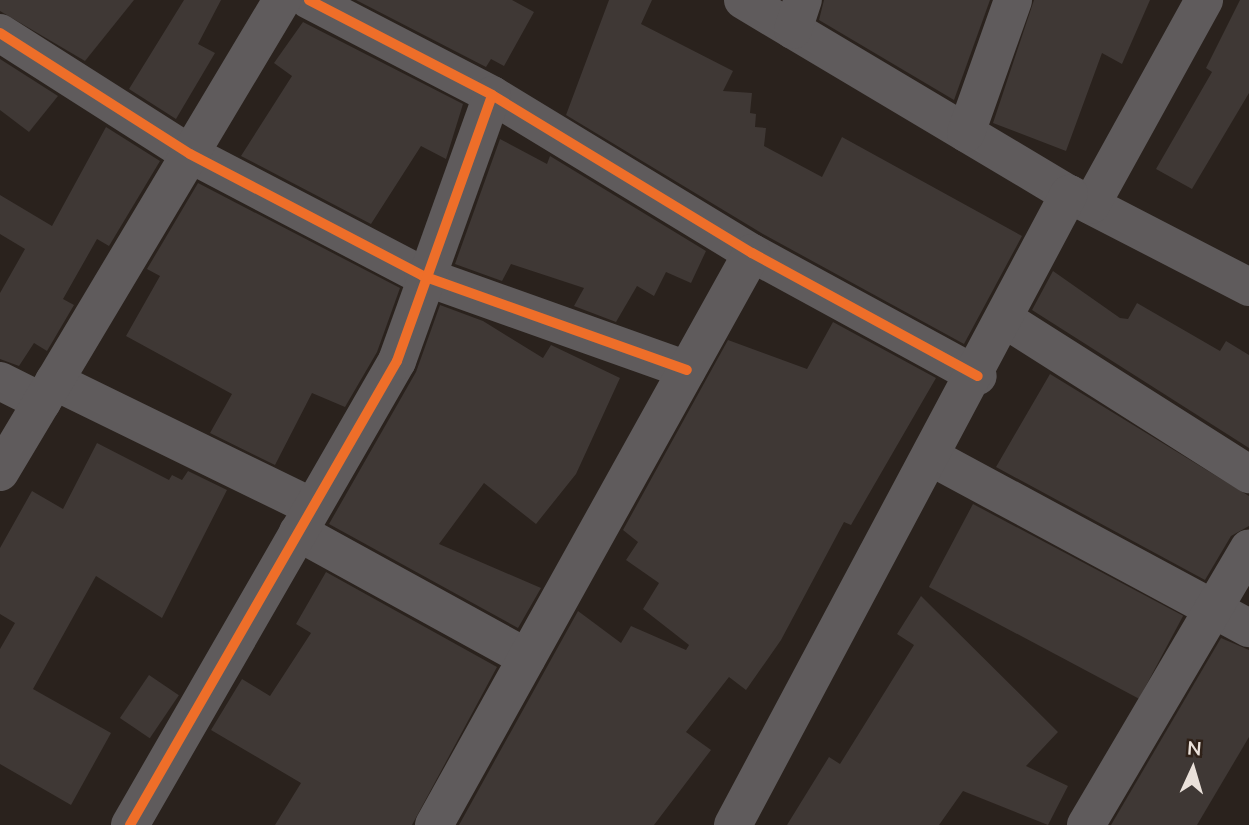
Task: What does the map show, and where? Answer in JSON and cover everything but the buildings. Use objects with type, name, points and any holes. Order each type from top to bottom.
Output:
[{"type":"street","points":[[0,472],[282,0]]},
{"type":"street","points":[[309,0],[492,94],[752,253],[978,376]]},
{"type":"street","points":[[743,0],[798,15],[966,133],[1080,199],[1249,287]]},
{"type":"street","points":[[966,133],[1013,0]]},
{"type":"street","points":[[733,825],[1006,320],[1204,0]]},
{"type":"street","points":[[0,33],[190,154],[423,276],[687,370]]},
{"type":"street","points":[[130,825],[397,360],[423,276],[492,94]]},
{"type":"street","points":[[434,825],[752,253]]},
{"type":"street","points":[[1006,320],[1249,474]]},
{"type":"street","points":[[0,381],[48,391],[305,520],[527,658]]},
{"type":"street","points":[[933,458],[1212,612],[1249,628]]},
{"type":"street","points":[[1086,825],[1249,548]]},
{"type":"cycle path","points":[[309,0],[492,95],[752,253],[978,376]]},
{"type":"cycle path","points":[[0,33],[190,154],[423,276],[687,370]]},
{"type":"cycle path","points":[[130,825],[397,361],[492,95]]}]
